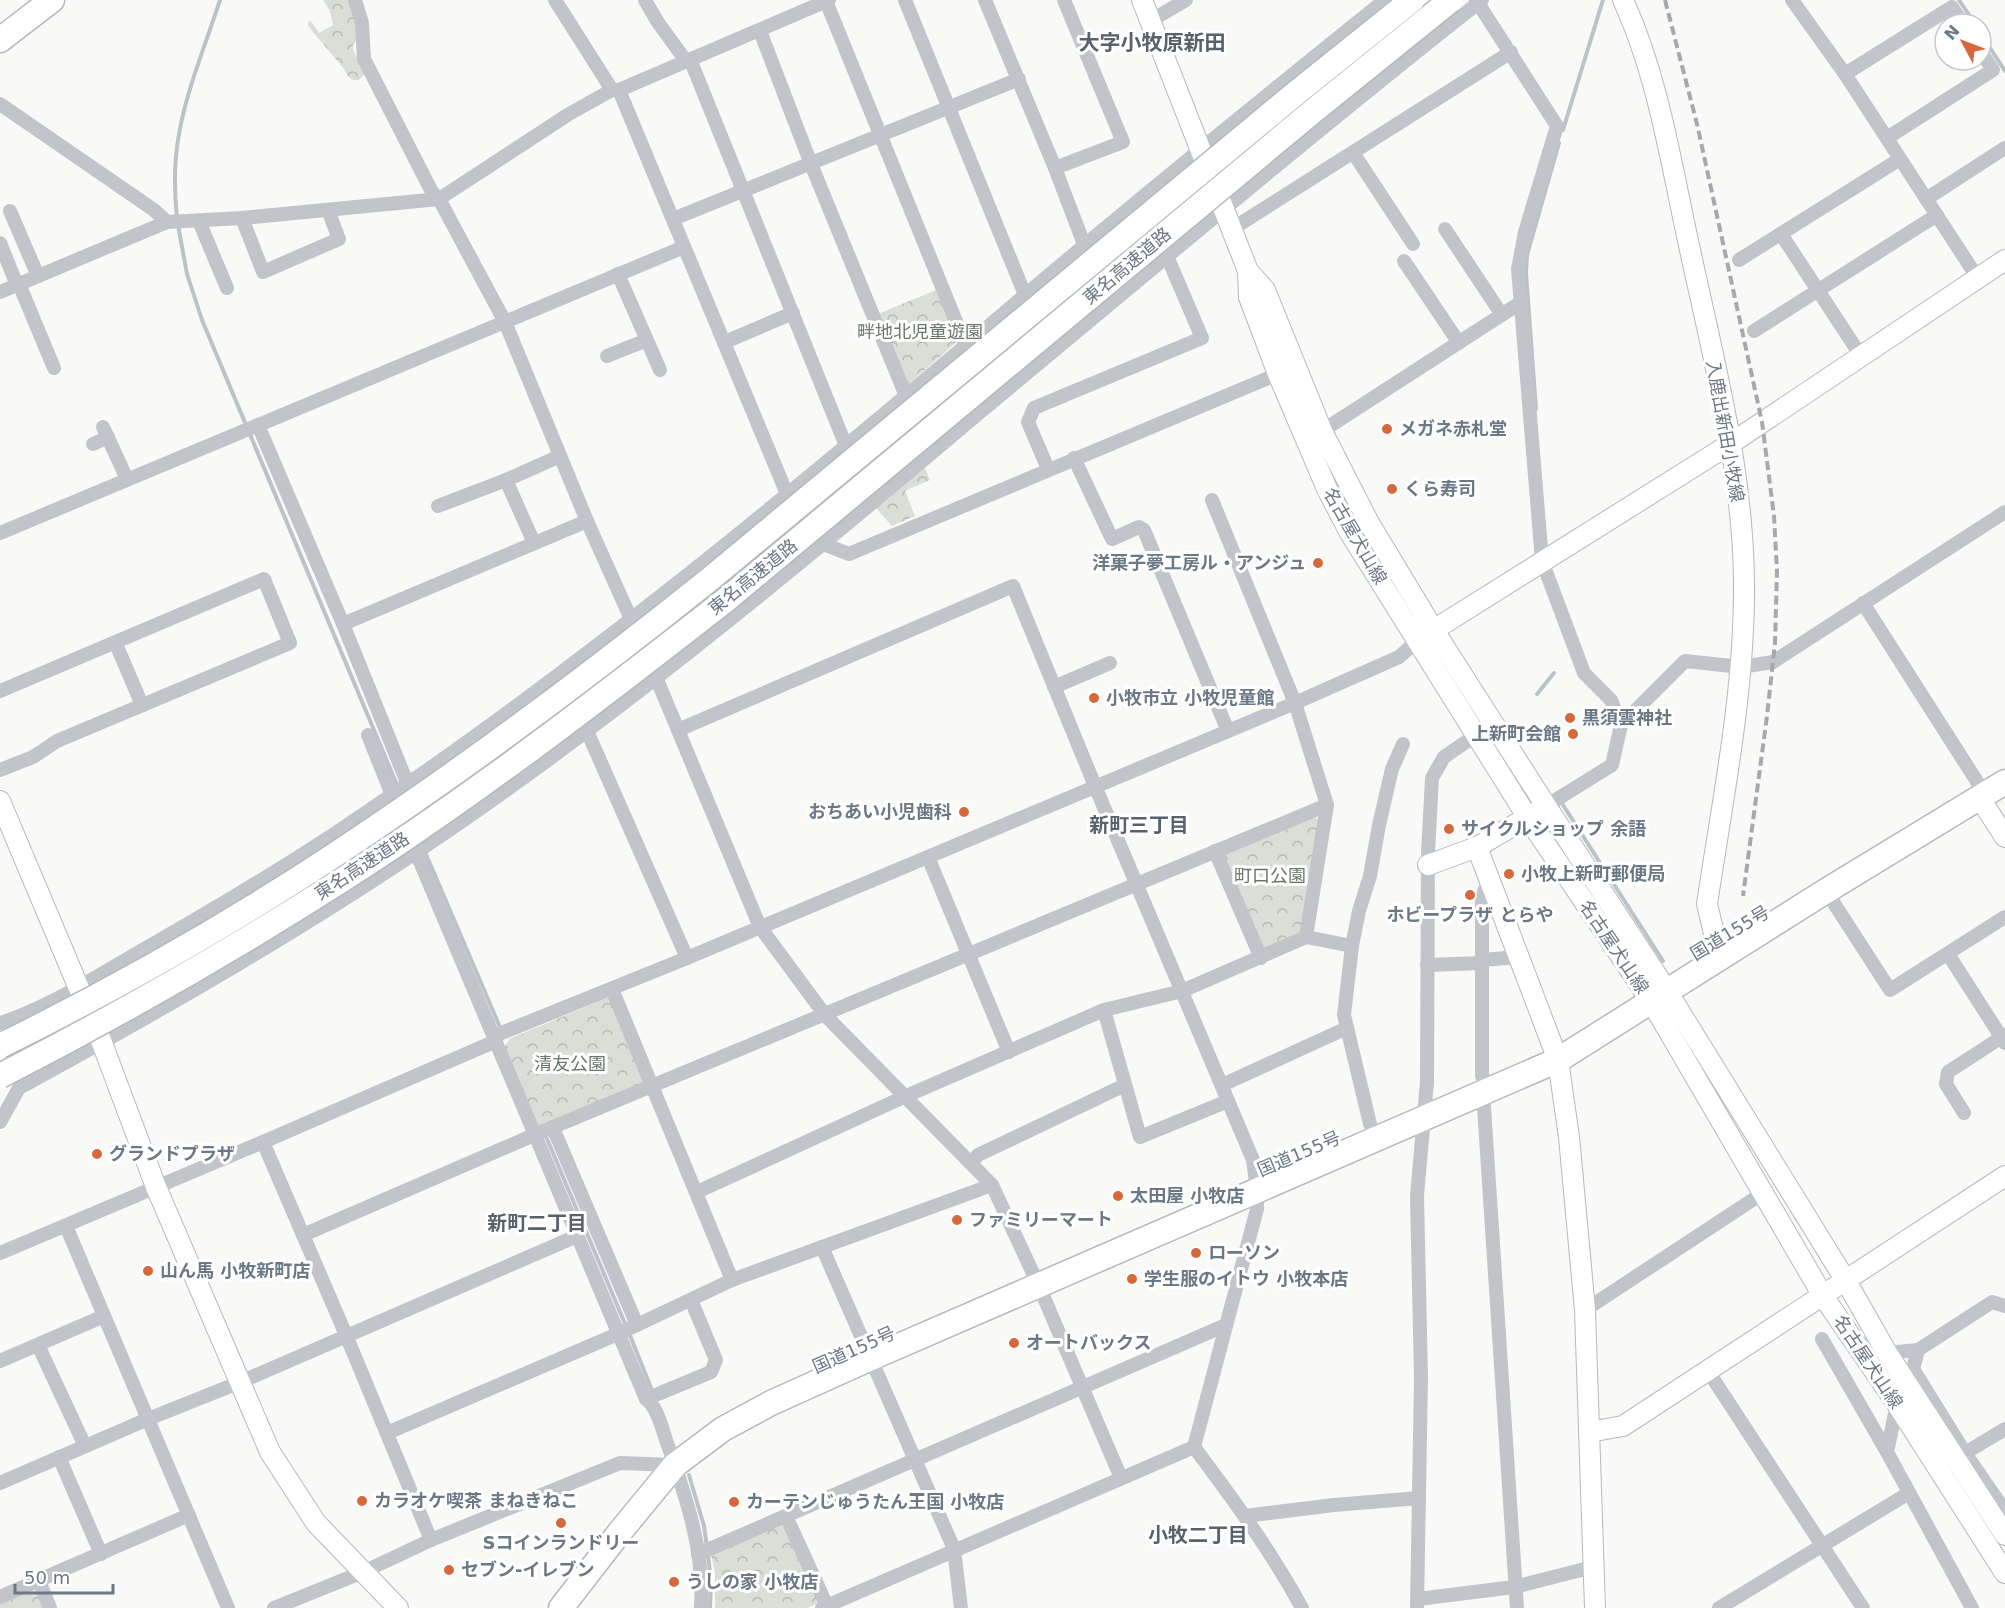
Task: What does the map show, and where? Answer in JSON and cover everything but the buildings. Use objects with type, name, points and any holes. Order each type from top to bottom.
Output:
[{"type":"highway","points":[[0,19],[25,0]]},
{"type":"highway","points":[[0,40],[52,0]]},
{"type":"highway","name":"東名高速道路","points":[[0,1046],[138,974],[235,918],[339,852],[532,717],[624,648],[710,579],[1296,93],[1412,0]]},
{"type":"highway","name":"東名高速道路","points":[[0,1076],[247,940],[344,879],[445,811],[639,669],[727,599],[1312,112],[1451,0]]},
{"type":"highway","name":"国道155号","points":[[543,1608],[668,1460],[716,1416],[766,1389],[868,1352],[1256,1181],[1556,1053],[1654,990],[1826,891],[1984,795]]},
{"type":"highway","name":"国道155号","points":[[1654,990],[1716,942],[1825,875],[1938,815],[1984,795]]},
{"type":"highway","name":"国道155号","points":[[1256,1181],[1371,1124],[1424,1109]]},
{"type":"highway","name":"国道155号","points":[[561,1608],[619,1533],[668,1460]]},
{"type":"main road","name":"名古屋犬山線","points":[[1142,0],[1248,271],[1249,297],[1278,374],[1327,489],[1350,533],[1528,818],[1654,990],[1846,1281],[1887,1353],[2005,1535]]},
{"type":"main road","name":"入鹿出新田小牧線","points":[[1623,0],[1635,26],[1658,105],[1737,476],[1744,580],[1741,668],[1707,904],[1716,942]]},
{"type":"main road","points":[[1417,641],[1730,444],[2005,260]]},
{"type":"main road","name":"名古屋犬山線","points":[[1248,271],[1265,290],[1322,431],[1369,523],[1433,629],[1546,806],[1654,990],[1763,1193],[1823,1296],[1897,1404],[2005,1573]]},
{"type":"main road","points":[[1984,795],[2005,837]]},
{"type":"main road","points":[[0,801],[102,1043],[156,1187],[238,1383],[270,1452],[316,1523],[398,1608]]},
{"type":"main road","points":[[1428,865],[1477,847],[1546,806]]},
{"type":"main road","points":[[1477,847],[1556,1053],[1570,1148],[1586,1310],[1595,1608]]},
{"type":"main road","points":[[1589,1432],[1623,1426],[2005,1176]]},
{"type":"street","points":[[355,0],[362,23],[364,60],[432,192],[439,200],[505,322],[760,927],[825,1015],[992,1185],[1036,1279],[1121,1478]]},
{"type":"street","points":[[555,0],[616,90],[673,219],[787,494],[823,544],[849,554],[1278,374]]},
{"type":"street","points":[[645,0],[657,21],[688,60],[846,446]]},
{"type":"street","points":[[905,0],[1025,295]]},
{"type":"street","points":[[985,0],[1055,168],[1085,247]]},
{"type":"street","points":[[1055,168],[1123,142],[1064,0]]},
{"type":"street","points":[[1150,21],[1186,0]]},
{"type":"street","points":[[0,1023],[78,987],[239,894],[408,785],[531,696],[631,620],[846,446],[1199,150],[1385,0]]},
{"type":"street","points":[[1792,0],[1845,74],[1977,277]]},
{"type":"street","points":[[0,292],[181,222],[439,200],[569,114],[616,90],[760,31],[803,5],[828,1],[879,136],[966,346]]},
{"type":"street","points":[[0,1122],[20,1088],[266,949],[347,899],[568,746],[823,544],[1167,256],[1478,1],[1557,126],[1525,232],[1518,269],[1542,561],[1584,673],[1611,700],[1621,724]]},
{"type":"street","points":[[1944,12],[1952,7],[1955,12]]},
{"type":"street","points":[[1845,74],[1933,19]]},
{"type":"street","points":[[760,31],[811,164],[906,396]]},
{"type":"street","points":[[1329,45],[1368,91]]},
{"type":"street","points":[[1232,229],[1354,154],[1511,52]]},
{"type":"street","points":[[1887,138],[1990,72]]},
{"type":"street","points":[[673,219],[1018,79]]},
{"type":"street","points":[[0,104],[154,210],[181,222],[227,288]]},
{"type":"street","points":[[1926,199],[2005,148]]},
{"type":"street","points":[[1354,154],[1413,244]]},
{"type":"street","points":[[1739,260],[1900,159]]},
{"type":"street","points":[[242,218],[263,272],[339,239],[328,210]]},
{"type":"street","points":[[10,211],[38,276]]},
{"type":"street","points":[[1754,331],[1937,215]]},
{"type":"street","points":[[1444,229],[1502,315]]},
{"type":"street","points":[[1781,234],[1861,356]]},
{"type":"street","points":[[0,243],[54,368]]},
{"type":"street","points":[[0,532],[684,247]]},
{"type":"street","points":[[1048,469],[1028,422],[1034,408],[1202,338],[1167,256]]},
{"type":"street","points":[[1404,261],[1459,343]]},
{"type":"street","points":[[618,274],[660,370]]},
{"type":"street","points":[[1322,431],[1520,303]]},
{"type":"street","points":[[724,342],[793,313]]},
{"type":"street","points":[[607,356],[647,340]]},
{"type":"street","points":[[251,428],[343,624],[408,785]]},
{"type":"street","points":[[93,444],[105,432],[127,479]]},
{"type":"street","points":[[438,506],[560,456]]},
{"type":"street","points":[[1074,458],[1112,539],[1138,527],[1144,530],[1228,731]]},
{"type":"street","points":[[506,480],[534,543]]},
{"type":"street","points":[[1212,500],[1295,703],[1327,805],[1306,938]]},
{"type":"street","points":[[1546,806],[1612,765],[1621,724],[1685,661],[1741,668],[1773,662],[2005,512]]},
{"type":"street","points":[[343,624],[587,521]]},
{"type":"street","points":[[0,691],[116,644],[264,579],[290,643],[57,741],[33,758],[0,770]]},
{"type":"street","points":[[678,730],[1013,586],[1135,884],[1253,1160],[1257,1209],[1194,1447]]},
{"type":"street","points":[[1863,603],[1984,795]]},
{"type":"street","points":[[0,1253],[263,1142],[495,1038],[1295,703],[1399,657],[1417,641]]},
{"type":"street","points":[[116,644],[142,705]]},
{"type":"street","points":[[1054,687],[1110,663]]},
{"type":"street","points":[[531,696],[568,746]]},
{"type":"street","points":[[587,730],[687,958]]},
{"type":"street","points":[[368,735],[392,795]]},
{"type":"street","points":[[1476,735],[1444,757],[1432,778],[1428,865],[1427,1082],[1417,1196],[1421,1378],[1418,1603],[1515,1587],[1593,1567]]},
{"type":"street","points":[[1371,1124],[1344,1015],[1352,946],[1359,911],[1370,876],[1373,851],[1392,769],[1403,744]]},
{"type":"street","points":[[303,1234],[1327,805]]},
{"type":"street","points":[[313,848],[347,899]]},
{"type":"street","points":[[1215,851],[1261,958]]},
{"type":"street","points":[[416,852],[646,1399],[651,1402],[668,1460],[705,1552],[700,1608]]},
{"type":"street","points":[[928,856],[1009,1052]]},
{"type":"street","points":[[1489,880],[1482,897],[1483,1084],[1517,1608]]},
{"type":"street","points":[[1826,891],[1890,990],[2005,917]]},
{"type":"street","points":[[239,894],[266,949]]},
{"type":"street","points":[[697,1192],[906,1096],[1104,1010],[1182,991],[1306,938],[1352,946]]},
{"type":"street","points":[[1948,954],[2004,1038],[1948,1072],[1946,1084],[1964,1113]]},
{"type":"street","points":[[1427,965],[1483,962],[1518,957]]},
{"type":"street","points":[[612,989],[654,1085],[732,1281]]},
{"type":"street","points":[[1104,1010],[1140,1137],[1228,1101]]},
{"type":"street","points":[[1222,1085],[1347,1028]]},
{"type":"street","points":[[971,1163],[978,1155],[1125,1085]]},
{"type":"street","points":[[553,1128],[637,1325]]},
{"type":"street","points":[[263,1142],[431,1540]]},
{"type":"street","points":[[387,1433],[620,1333],[732,1281],[992,1185]]},
{"type":"street","points":[[1586,1310],[1763,1193]]},
{"type":"street","points":[[66,1226],[228,1608]]},
{"type":"street","points":[[0,1483],[578,1236]]},
{"type":"street","points":[[822,1247],[954,1550],[961,1608]]},
{"type":"street","points":[[646,1399],[711,1372],[716,1360],[691,1300]]},
{"type":"street","points":[[1887,1353],[1918,1350],[1992,1302],[2005,1306]]},
{"type":"street","points":[[0,1361],[104,1316]]},
{"type":"street","points":[[705,1552],[1226,1325]]},
{"type":"street","points":[[1822,1339],[1972,1608]]},
{"type":"street","points":[[38,1345],[85,1446]]},
{"type":"street","points":[[1918,1350],[1913,1370],[1965,1453],[2005,1511]]},
{"type":"street","points":[[1708,1371],[1863,1608]]},
{"type":"street","points":[[1904,1380],[1925,1387]]},
{"type":"street","points":[[1887,1452],[1897,1404]]},
{"type":"street","points":[[1965,1453],[2005,1429]]},
{"type":"street","points":[[786,1516],[824,1607],[1194,1447]]},
{"type":"street","points":[[1194,1447],[1245,1516],[1285,1577],[1299,1607]]},
{"type":"street","points":[[59,1457],[101,1554]]},
{"type":"street","points":[[283,1606],[431,1540],[620,1463],[668,1460]]},
{"type":"street","points":[[1719,1608],[1909,1493]]},
{"type":"street","points":[[1245,1516],[1419,1498]]},
{"type":"street","points":[[0,1597],[189,1515]]},
{"type":"street","points":[[39,1581],[50,1608]]},
{"type":"green space","points":[[323,0],[350,0],[359,38],[353,45],[353,49],[365,74],[359,80],[350,78],[308,26],[308,22],[311,21],[319,33],[333,25],[330,11]]},
{"type":"green space","name":"畔地北児童遊園","points":[[936,290],[958,341],[907,385],[878,314]]},
{"type":"green space","points":[[923,464],[930,480],[905,491],[915,516],[892,526],[875,507]]},
{"type":"green space","name":"町口公園","points":[[1315,817],[1319,821],[1300,932],[1266,949],[1260,948],[1223,860],[1225,854]]},
{"type":"green space","name":"清友公園","points":[[607,998],[613,1000],[644,1083],[538,1128],[504,1049],[509,1039]]},
{"type":"green space","points":[[781,1525],[787,1528],[818,1599],[816,1604],[807,1608],[715,1608],[715,1573],[711,1555]]},
{"type":"green space","points":[[31,1590],[37,1592],[43,1608],[0,1608],[0,1603]]},
{"type":"waterway","points":[[177,218],[176,155],[182,117],[220,0]]},
{"type":"waterway","points":[[1563,130],[1603,0]]},
{"type":"waterway","points":[[1959,0],[1967,12]]},
{"type":"waterway","points":[[1993,52],[2005,71]]},
{"type":"waterway","points":[[1536,409],[1526,273],[1527,255],[1559,143]]},
{"type":"waterway","points":[[178,225],[187,274],[202,320],[397,785]]},
{"type":"waterway","points":[[1537,694],[1554,673]]},
{"type":"waterway","points":[[1563,805],[1663,961]]},
{"type":"waterway","points":[[425,852],[499,1025]]},
{"type":"waterway","points":[[547,1139],[626,1326]]},
{"type":"waterway","points":[[629,1333],[653,1393]]},
{"type":"waterway","points":[[689,1475],[704,1526],[707,1547]]},
{"type":"waterway","points":[[708,1555],[711,1580],[710,1608]]},
{"type":"railway","points":[[1665,0],[1697,124],[1762,422],[1774,516],[1777,571],[1775,643],[1743,896]]},
{"type":"place","name":"メガネ赤札堂","points":[[1387,429]]},
{"type":"place","name":"くら寿司","points":[[1392,489]]},
{"type":"place","name":"洋菓子夢工房ル・アンジュ","points":[[1318,563]]},
{"type":"place","name":"小牧市立 小牧児童館","points":[[1094,698]]},
{"type":"place","name":"黒須雲神社","points":[[1570,718]]},
{"type":"place","name":"上新町会館","points":[[1573,734]]},
{"type":"place","name":"おちあい小児歯科","points":[[964,812]]},
{"type":"place","name":"サイクルショップ 余語","points":[[1449,829]]},
{"type":"place","name":"小牧上新町郵便局","points":[[1509,874]]},
{"type":"place","name":"ホビープラザ とらや","points":[[1470,895]]},
{"type":"place","name":"グランドプラザ","points":[[97,1154]]},
{"type":"place","name":"太田屋 小牧店","points":[[1118,1196]]},
{"type":"place","name":"ファミリーマート","points":[[957,1220]]},
{"type":"place","name":"ローソン","points":[[1196,1253]]},
{"type":"place","name":"山ん馬 小牧新町店","points":[[148,1271]]},
{"type":"place","name":"学生服のイトウ 小牧本店","points":[[1132,1279]]},
{"type":"place","name":"オートバックス","points":[[1014,1343]]},
{"type":"place","name":"カラオケ喫茶 まねきねこ","points":[[362,1501]]},
{"type":"place","name":"カーテンじゅうたん王国 小牧店","points":[[734,1502]]},
{"type":"place","name":"Sコインランドリー","points":[[561,1523]]},
{"type":"place","name":"セブン-イレブン","points":[[449,1570]]},
{"type":"place","name":"うしの家 小牧店","points":[[674,1582]]},
{"type":"district","name":"大字小牧原新田","points":[[1152,43]]},
{"type":"district","name":"新町三丁目","points":[[1139,825]]},
{"type":"district","name":"新町二丁目","points":[[537,1223]]},
{"type":"district","name":"小牧二丁目","points":[[1198,1535]]}]
